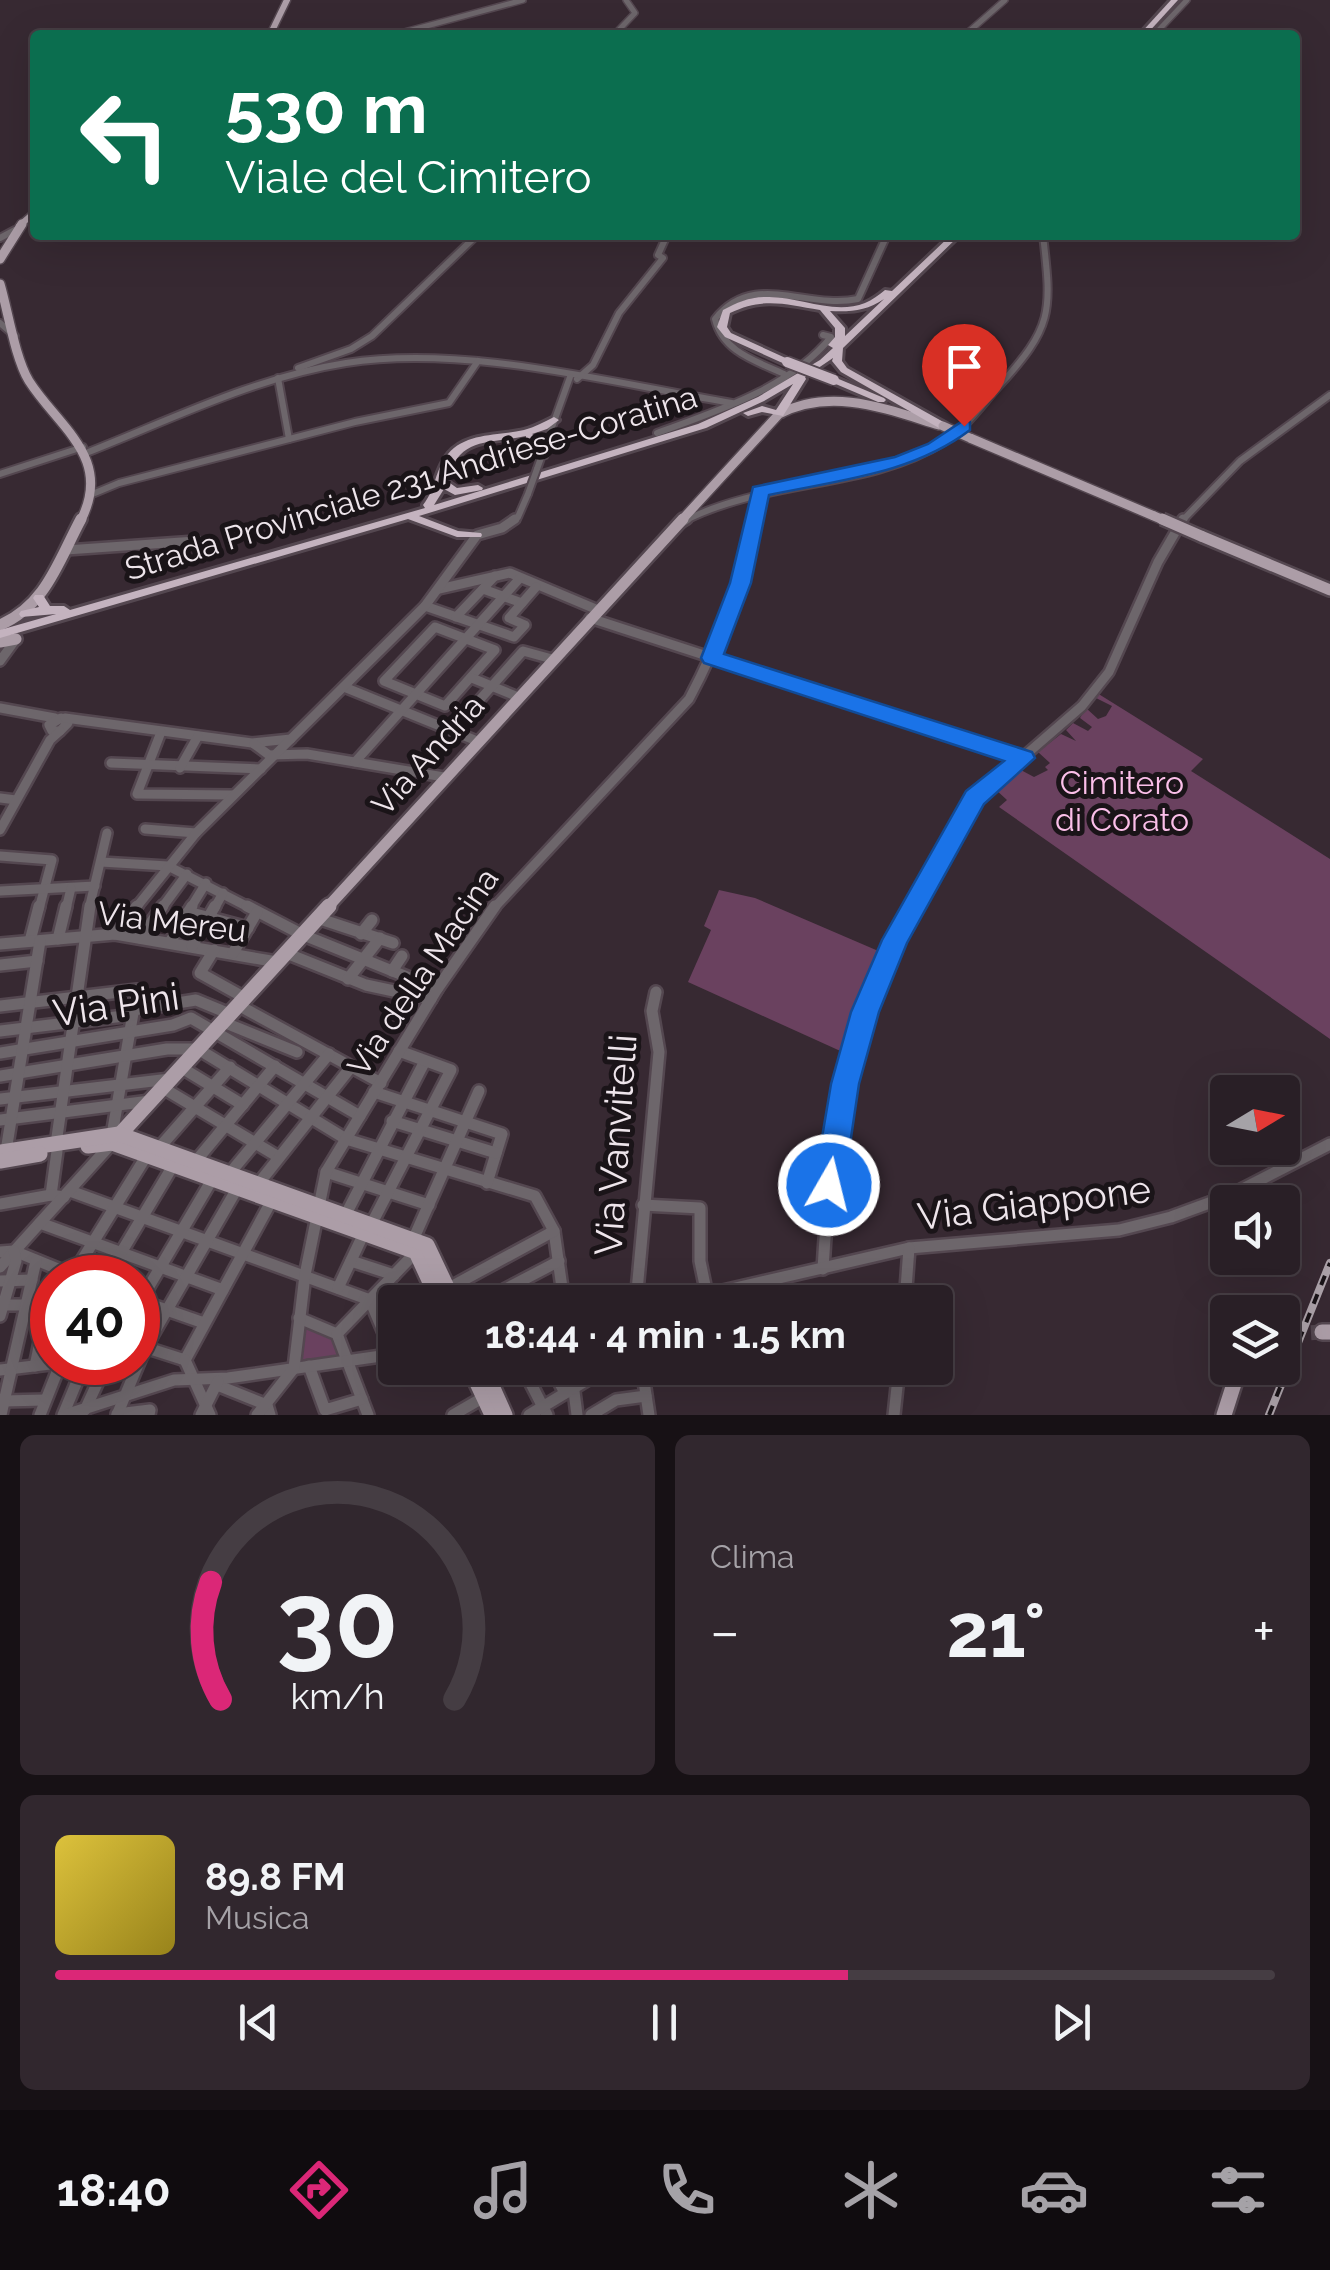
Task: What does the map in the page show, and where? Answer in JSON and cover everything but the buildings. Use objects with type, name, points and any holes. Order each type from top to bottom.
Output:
[{"type":"highway","points":[[1153,30],[1181,0]]},
{"type":"highway","name":"Strada Provinciale 231 Andriese-Coratina","points":[[1,641],[46,609],[402,518],[693,425],[764,393],[815,363],[943,240]]},
{"type":"highway","name":"Strada Provinciale 231 Andriese-Coratina","points":[[1,641],[71,609],[428,505],[560,471],[702,426],[803,375],[848,339],[951,240]]},
{"type":"highway","points":[[913,271],[870,306],[849,310],[787,299],[760,299],[736,305],[724,317],[722,327],[728,335],[787,362],[943,426]]},
{"type":"highway","points":[[815,363],[841,333],[835,318],[822,308]]},
{"type":"highway","points":[[848,339],[836,356],[844,370],[943,426]]},
{"type":"highway","points":[[560,471],[614,460],[754,410],[768,409],[779,414],[803,375]]},
{"type":"highway","points":[[532,434],[554,420]]},
{"type":"highway","points":[[532,434],[542,454]]},
{"type":"highway","points":[[428,505],[443,483],[445,464],[462,447],[515,436],[549,435]]},
{"type":"highway","points":[[443,483],[455,492],[490,490]]},
{"type":"highway","points":[[446,528],[441,520],[448,508],[490,490]]},
{"type":"highway","points":[[402,518],[424,519],[457,534],[477,534]]},
{"type":"highway","points":[[16,639],[46,609]]},
{"type":"highway","points":[[25,614],[71,609]]},
{"type":"main road","points":[[272,30],[287,0]]},
{"type":"main road","points":[[0,259],[15,230],[30,216]]},
{"type":"main road","points":[[0,284],[27,378],[85,450],[90,490],[46,609]]},
{"type":"main road","points":[[779,414],[798,404],[840,401],[943,426],[1330,590]]},
{"type":"main road","name":"Via Andria","points":[[114,1137],[173,1078],[779,414]]},
{"type":"main road","points":[[1,641],[25,614]]},
{"type":"main road","points":[[1,641],[16,639]]},
{"type":"main road","points":[[2,1158],[114,1137],[213,1178],[259,1183],[318,1211],[418,1246],[434,1285]]},
{"type":"main road","points":[[153,1152],[196,1161],[272,1200],[345,1216],[368,1229]]},
{"type":"main road","points":[[487,1385],[492,1415]]},
{"type":"main road","points":[[488,1385],[505,1415]]},
{"type":"main road","points":[[1224,1415],[1232,1385]]},
{"type":"street","points":[[412,30],[523,0]]},
{"type":"street","points":[[619,30],[635,13],[626,0]]},
{"type":"street","points":[[971,30],[1005,0]]},
{"type":"street","points":[[0,238],[15,230]]},
{"type":"street","points":[[0,474],[85,450],[351,349],[372,336],[473,240]]},
{"type":"street","points":[[115,934],[196,833],[425,606],[477,534],[510,523],[523,509],[573,378],[593,365],[619,313],[663,258],[658,255],[665,240]]},
{"type":"street","points":[[784,374],[741,353],[721,338],[715,319],[719,312],[739,298],[768,293],[798,295],[829,304],[858,299],[885,240]]},
{"type":"street","points":[[704,494],[713,501],[726,499],[900,462],[934,448],[959,431],[1023,359],[1044,321],[1050,279],[1044,240]]},
{"type":"street","points":[[0,323],[15,336]]},
{"type":"street","points":[[657,433],[732,403],[784,374],[830,341],[831,337],[823,335]]},
{"type":"street","points":[[282,377],[400,357],[478,361],[732,403]]},
{"type":"street","points":[[90,490],[289,438],[448,403],[478,361]]},
{"type":"street","points":[[282,377],[289,438]]},
{"type":"street","points":[[822,1268],[833,1146],[865,1012],[895,940],[963,815],[975,797],[1097,688],[1120,654],[1166,544],[1188,515],[1255,445],[1330,395]]},
{"type":"street","points":[[715,483],[726,499]]},
{"type":"street","name":"Via della Macina","points":[[302,1367],[298,1318],[326,1172],[434,994],[502,896],[679,710],[711,660],[741,583],[760,492]]},
{"type":"street","points":[[672,529],[726,499]]},
{"type":"street","points":[[66,550],[196,541]]},
{"type":"street","points":[[439,589],[510,573],[592,616],[711,660],[1022,759]]},
{"type":"street","points":[[456,617],[497,574]]},
{"type":"street","points":[[355,762],[520,578]]},
{"type":"street","points":[[425,606],[514,637],[525,625],[509,618],[536,587]]},
{"type":"street","points":[[483,589],[522,603]]},
{"type":"street","points":[[435,627],[495,650],[445,706],[384,681],[409,654],[435,627]]},
{"type":"street","points":[[387,644],[409,654]]},
{"type":"street","points":[[452,731],[523,651],[552,660]]},
{"type":"street","points":[[472,678],[518,697]]},
{"type":"street","points":[[344,687],[478,741]]},
{"type":"street","points":[[0,708],[57,727],[91,723],[260,745],[294,738]]},
{"type":"street","points":[[0,716],[38,718],[57,727]]},
{"type":"street","points":[[0,830],[57,727]]},
{"type":"street","points":[[162,732],[144,766],[137,794],[233,796]]},
{"type":"street","points":[[180,768],[198,736]]},
{"type":"street","points":[[260,745],[270,754],[355,762],[444,777]]},
{"type":"street","points":[[260,745],[261,769]]},
{"type":"street","points":[[111,764],[261,769]]},
{"type":"street","points":[[0,798],[16,800]]},
{"type":"street","points":[[144,829],[196,833]]},
{"type":"street","points":[[62,1195],[57,1147],[60,1110],[83,936],[107,832]]},
{"type":"street","points":[[0,856],[52,860],[41,890],[35,941],[37,961],[16,1096],[6,1118],[2,1158]]},
{"type":"street","points":[[101,862],[168,866],[301,934],[392,971],[434,994]]},
{"type":"street","points":[[140,938],[187,874]]},
{"type":"street","points":[[170,942],[206,883]]},
{"type":"street","points":[[0,891],[95,886]]},
{"type":"street","points":[[58,939],[70,888]]},
{"type":"street","points":[[192,946],[223,893]]},
{"type":"street","points":[[188,912],[248,928]]},
{"type":"street","points":[[233,953],[258,912]]},
{"type":"street","points":[[317,918],[394,943]]},
{"type":"street","points":[[334,948],[372,920]]},
{"type":"street","name":"Via Mereu","points":[[0,944],[115,934],[282,957],[348,979],[434,994]]},
{"type":"street","points":[[348,979],[380,938]]},
{"type":"street","points":[[214,950],[200,973],[230,1014],[306,1041],[403,1101],[502,1134],[487,1183]]},
{"type":"street","points":[[392,971],[402,956]]},
{"type":"street","points":[[0,965],[37,961]]},
{"type":"street","points":[[0,1006],[137,990],[114,1137],[40,1222],[7,1252],[0,1267]]},
{"type":"street","name":"Via Vanvitelli","points":[[637,1285],[659,1052],[652,1012],[656,992]]},
{"type":"street","points":[[191,1018],[204,1002]]},
{"type":"street","points":[[0,1031],[204,1002],[297,1052]]},
{"type":"street","name":"Via Pini","points":[[24,1048],[230,1014],[278,1068],[360,1116]]},
{"type":"street","points":[[196,1161],[259,1085],[306,1041]]},
{"type":"street","points":[[0,1052],[24,1048]]},
{"type":"street","points":[[0,1076],[198,1049],[346,1139],[535,1196],[554,1232],[562,1285]]},
{"type":"street","points":[[338,1288],[451,1070],[399,1051]]},
{"type":"street","points":[[160,1321],[207,1241],[255,1144],[330,1054]]},
{"type":"street","points":[[345,1216],[425,1061]]},
{"type":"street","points":[[259,1183],[351,1066]]},
{"type":"street","points":[[85,1255],[153,1152],[230,1067]]},
{"type":"street","points":[[173,1078],[193,1108],[277,1156]]},
{"type":"street","points":[[0,1099],[173,1078],[212,1087],[242,1105]]},
{"type":"street","points":[[336,1334],[418,1246],[430,1205],[479,1091]]},
{"type":"street","points":[[6,1118],[150,1101]]},
{"type":"street","points":[[392,1120],[496,1153]]},
{"type":"street","name":"Via Giappone","points":[[752,1285],[910,1248],[1071,1236],[1154,1222],[1231,1194],[1330,1144]]},
{"type":"street","points":[[40,1222],[120,1254],[174,1164]]},
{"type":"street","points":[[326,1172],[430,1205]]},
{"type":"street","points":[[160,1266],[213,1178]]},
{"type":"street","points":[[0,1204],[62,1195],[114,1208],[370,1300],[378,1318]]},
{"type":"street","points":[[185,1360],[272,1200]]},
{"type":"street","points":[[643,1205],[700,1208],[700,1261],[705,1285]]},
{"type":"street","points":[[462,1285],[554,1232]]},
{"type":"street","points":[[906,1285],[910,1248]]},
{"type":"street","points":[[7,1252],[16,1262],[5,1281],[1,1309],[30,1305]]},
{"type":"street","points":[[513,1285],[558,1260]]},
{"type":"street","points":[[351,1261],[394,1275]]},
{"type":"street","points":[[160,1268],[223,1290]]},
{"type":"street","points":[[5,1281],[30,1280]]},
{"type":"street","points":[[30,1288],[6,1369],[1,1405],[45,1400]]},
{"type":"street","points":[[160,1309],[204,1323]]},
{"type":"street","points":[[298,1318],[336,1334],[368,1415]]},
{"type":"street","points":[[160,1353],[185,1360],[196,1379],[206,1412]]},
{"type":"street","points":[[64,1415],[84,1412],[124,1394],[174,1380],[218,1382],[378,1356]]},
{"type":"street","points":[[302,1367],[324,1410],[362,1399]]},
{"type":"street","points":[[218,1382],[265,1412],[302,1367]]},
{"type":"street","points":[[206,1412],[218,1382]]},
{"type":"street","points":[[40,1415],[52,1385]]},
{"type":"street","points":[[64,1415],[76,1385]]},
{"type":"street","points":[[84,1412],[96,1385]]},
{"type":"street","points":[[127,1385],[117,1415],[150,1410],[149,1415]]},
{"type":"street","points":[[453,1415],[483,1385]]},
{"type":"street","points":[[531,1385],[544,1411]]},
{"type":"street","points":[[565,1385],[577,1415]]},
{"type":"street","points":[[569,1385],[569,1390]]},
{"type":"street","points":[[529,1415],[544,1411],[578,1385]]},
{"type":"street","points":[[644,1385],[649,1415]]},
{"type":"street","points":[[894,1415],[897,1385]]},
{"type":"street","points":[[590,1415],[616,1400],[646,1396]]},
{"type":"green space","name":"Cimitero di Corato","points":[[1097,693],[1203,759],[1191,771],[1330,859],[1330,1039],[999,807],[1007,800],[995,789],[1019,769],[1034,777],[1048,770],[1045,767],[1050,763],[1038,752],[1061,734],[1076,741],[1066,730],[1073,723],[1088,731],[1092,727],[1080,718],[1086,708],[1098,719],[1106,716],[1112,706],[1094,697]]},
{"type":"green space","points":[[719,890],[755,898],[883,953],[860,1008],[847,1054],[688,982],[711,930],[704,926]]},
{"type":"green space","points":[[304,1324],[332,1338],[344,1359],[298,1365]]},
{"type":"tunnel","points":[[1300,1333],[1322,1332]]},
{"type":"railway","points":[[1269,1415],[1330,1263]]},
{"type":"route","points":[[829,1185],[845,1084],[865,1012],[895,940],[975,797],[1024,758],[712,658],[741,583],[760,492],[900,462],[934,448],[964,426]]}]
